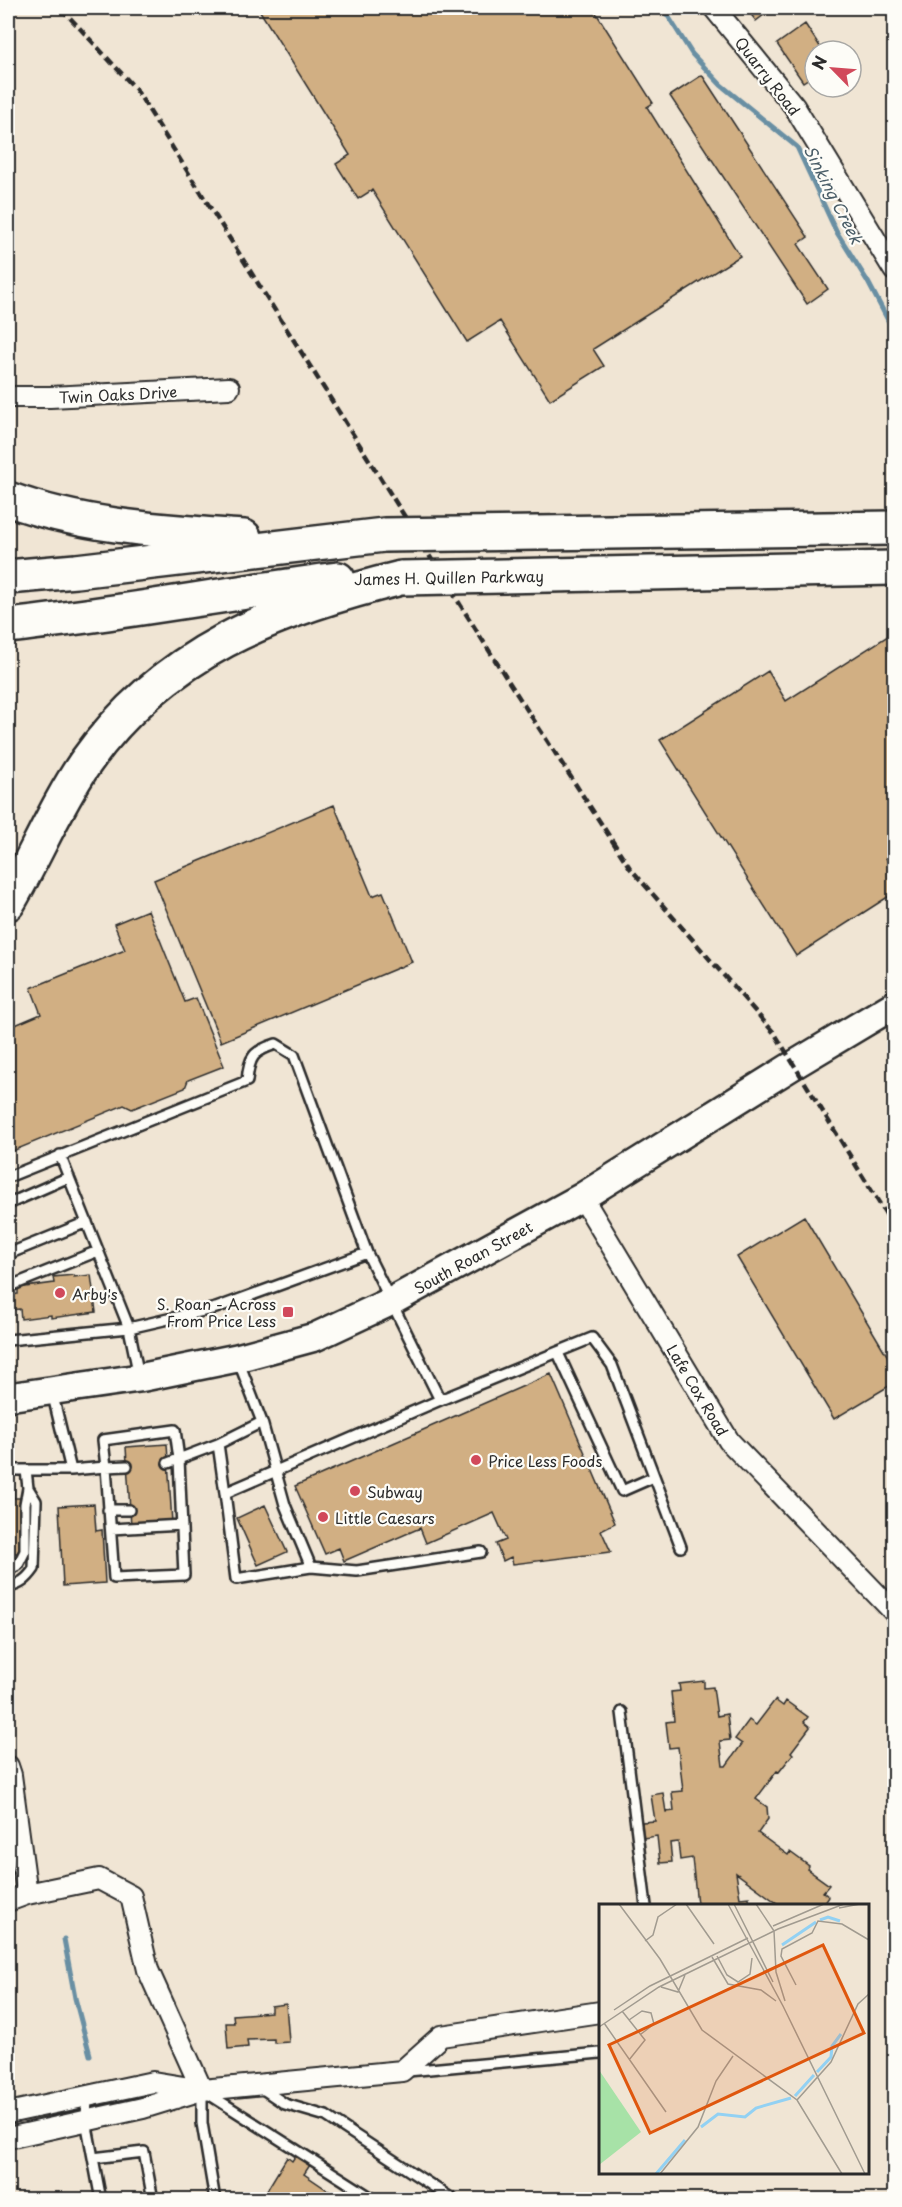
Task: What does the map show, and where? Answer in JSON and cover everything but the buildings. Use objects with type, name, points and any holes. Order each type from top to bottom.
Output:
[{"type":"highway","points":[[8,499],[40,511],[84,521],[138,529],[318,543]]},
{"type":"highway","points":[[8,577],[384,535],[894,528]]},
{"type":"highway","name":"James H. Quillen Parkway","points":[[8,626],[132,610],[240,591],[356,577],[894,568]]},
{"type":"highway","points":[[8,903],[86,761],[136,703],[169,676],[238,632],[320,600],[401,578]]},
{"type":"main road","name":"South Roan Street","points":[[8,1397],[139,1378],[237,1358],[315,1338],[392,1301],[582,1197],[894,1005]]},
{"type":"street","name":"Quarry Road","points":[[714,8],[794,106],[894,270]]},
{"type":"street","name":"Twin Oaks Drive","points":[[8,397],[229,388]]},
{"type":"street","name":"Lafe Cox Road","points":[[582,1197],[729,1441],[894,1612]]},
{"type":"street","points":[[8,1766],[27,1894]]},
{"type":"street","points":[[8,1901],[27,1894],[99,1879],[131,1896],[148,1970],[202,2090]]},
{"type":"street","points":[[8,2138],[143,2108],[202,2090],[402,2071],[441,2036],[599,2012]]},
{"type":"street","points":[[8,2113],[153,2082],[202,2090]]},
{"type":"lane","points":[[8,1177],[247,1081],[248,1067],[253,1054],[276,1044],[294,1055],[367,1253],[440,1400]]},
{"type":"lane","points":[[60,1155],[129,1328],[139,1378]]},
{"type":"lane","points":[[8,1204],[69,1178]]},
{"type":"lane","points":[[8,1254],[87,1222]]},
{"type":"lane","points":[[8,1287],[98,1251]]},
{"type":"lane","points":[[8,1340],[129,1328],[216,1308],[367,1253]]},
{"type":"lane","points":[[225,1494],[440,1400],[592,1338],[612,1365],[681,1547]]},
{"type":"lane","points":[[558,1353],[622,1491],[654,1477]]},
{"type":"lane","points":[[237,1358],[262,1422],[285,1505],[310,1567]]},
{"type":"lane","points":[[52,1391],[71,1470]]},
{"type":"lane","points":[[168,1463],[218,1444],[262,1422]]},
{"type":"lane","points":[[175,1430],[179,1459],[176,1507],[182,1525],[184,1575],[114,1578],[103,1440],[175,1430]]},
{"type":"lane","points":[[218,1444],[236,1580],[310,1567],[357,1571],[481,1552]]},
{"type":"lane","points":[[8,1470],[71,1470],[127,1466]]},
{"type":"lane","points":[[8,1570],[18,1566],[24,1558],[25,1504],[28,1488],[26,1470]]},
{"type":"lane","points":[[8,1587],[15,1586],[28,1578],[34,1569],[36,1501],[28,1488]]},
{"type":"lane","points":[[108,1510],[129,1510]]},
{"type":"lane","points":[[111,1529],[182,1525]]},
{"type":"lane","points":[[622,1712],[646,1904]]},
{"type":"lane","points":[[402,2071],[599,2053]]},
{"type":"lane","points":[[256,2084],[285,2104],[326,2116],[454,2199]]},
{"type":"lane","points":[[202,2090],[202,2123],[214,2199]]},
{"type":"lane","points":[[202,2090],[375,2199]]},
{"type":"lane","points":[[87,2096],[86,2121],[101,2199]]},
{"type":"lane","points":[[93,2158],[144,2152],[153,2199]]},
{"type":"waterway","name":"Sinking Creek","points":[[663,8],[692,54],[721,85],[797,147],[836,231],[868,282],[889,322],[894,325]]},
{"type":"waterway","points":[[64,1939],[75,1998],[90,2055]]},
{"type":"railway","points":[[61,8],[135,88],[507,679],[630,868],[775,1034],[894,1227]]},
{"type":"place","name":"Arby's","points":[[60,1293]]},
{"type":"place","name":"S. Roan - Across From Price Less","points":[[288,1312]]},
{"type":"place","name":"Price Less Foods","points":[[476,1460]]},
{"type":"place","name":"Subway","points":[[355,1491]]},
{"type":"place","name":"Little Caesars","points":[[323,1517]]}]
